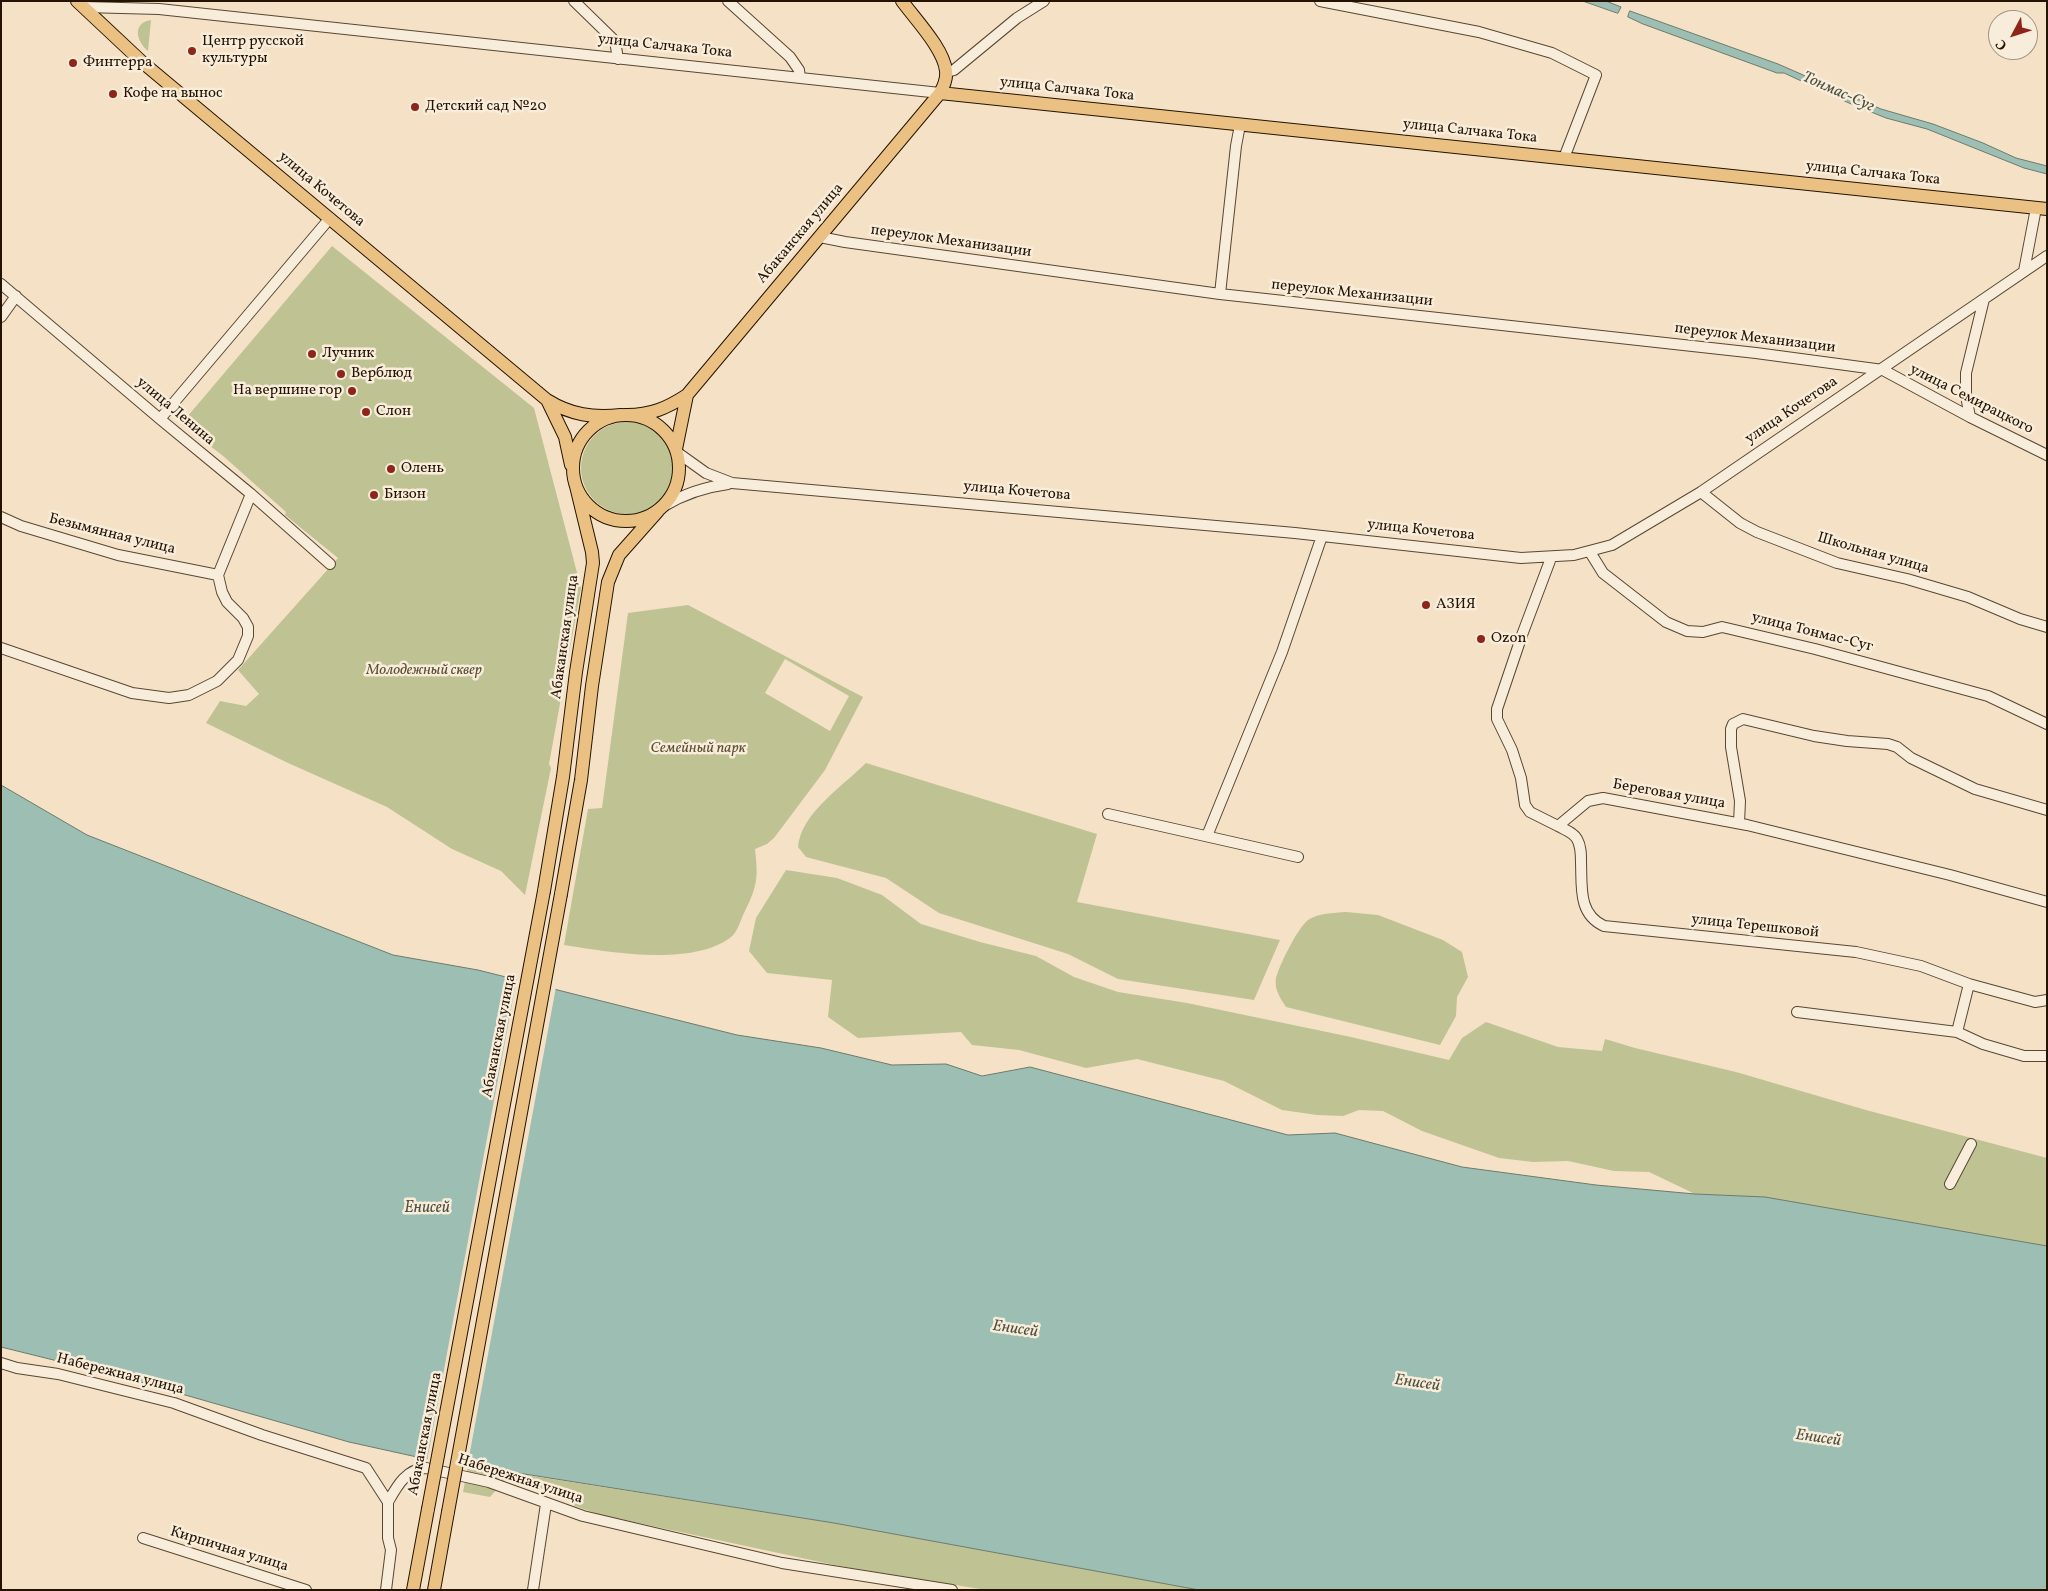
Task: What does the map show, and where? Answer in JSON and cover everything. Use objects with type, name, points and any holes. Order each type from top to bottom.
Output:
[{"type":"main road","points":[[902,1],[942,57],[946,72],[945,82],[940,93]]},
{"type":"main road","name":"улица Кочетова","points":[[84,3],[142,62],[547,400],[565,410],[582,415],[603,417],[624,415]]},
{"type":"main road","name":"улица Салчака Тока","points":[[940,93],[2041,208]]},
{"type":"main road","name":"Абаканская улица","points":[[624,415],[641,415],[658,411],[687,396],[940,93]]},
{"type":"main road","name":"Абаканская улица","points":[[677,451],[687,396]]},
{"type":"main road","name":"улица Кочетова","points":[[547,400],[565,437],[575,483]]},
{"type":"main road","points":[[434,1590],[581,780],[594,668],[608,582],[619,555],[662,509],[675,490],[679,478],[680,466],[677,451],[665,431],[647,419],[624,415],[604,420],[589,430],[578,445],[573,462],[575,483],[586,503],[608,519],[635,521],[644,519],[662,509]]},
{"type":"main road","name":"Абаканская улица","points":[[413,1590],[544,891],[563,777],[576,672],[593,564],[592,552],[575,483]]},
{"type":"street","points":[[574,1],[615,41],[618,49],[618,59]]},
{"type":"street","points":[[728,1],[790,56],[799,70],[800,78]]},
{"type":"street","points":[[946,72],[954,70],[1017,18],[1044,1]]},
{"type":"street","points":[[1320,1],[1479,32],[1552,54],[1596,75],[1564,158]]},
{"type":"street","name":"улица Салчака Тока","points":[[84,3],[169,10],[940,93]]},
{"type":"street","points":[[1220,294],[1236,146],[1240,125]]},
{"type":"street","points":[[2024,271],[2041,208]]},
{"type":"street","points":[[160,420],[330,218]]},
{"type":"street","name":"переулок Механизации","points":[[820,237],[1220,294],[1756,353],[1882,370]]},
{"type":"street","name":"улица Кочетова","points":[[677,451],[706,473],[732,483],[1322,536],[1521,558],[1552,558],[1590,552],[1612,545],[1633,534],[1701,492],[2047,256]]},
{"type":"street","name":"улица Ленина","points":[[1,284],[160,420],[251,494],[330,564]]},
{"type":"street","points":[[1,317],[16,296]]},
{"type":"street","points":[[1970,417],[1966,396],[1966,373],[1984,299]]},
{"type":"street","name":"улица Семирацкого","points":[[1882,370],[2047,455]]},
{"type":"street","name":"улица Кочетова","points":[[662,509],[677,498],[697,490],[732,483]]},
{"type":"street","name":"Школьная улица","points":[[1701,492],[1740,523],[1757,532],[1837,563],[1906,579],[1968,597],[2020,619],[2047,627]]},
{"type":"street","points":[[1,648],[132,694],[169,698],[189,695],[217,681],[238,660],[248,632],[246,622],[227,602],[222,592],[218,575],[251,494]]},
{"type":"street","name":"Безымянная улица","points":[[1,517],[21,526],[118,555],[218,575]]},
{"type":"street","points":[[1207,836],[1282,652],[1322,536]]},
{"type":"street","name":"улица Тонмас-Суг","points":[[1590,552],[1603,573],[1666,622],[1687,631],[1703,632],[1722,627],[1815,648],[1988,696],[2047,724]]},
{"type":"street","points":[[1552,558],[1509,673],[1497,709],[1497,719],[1515,759],[1521,778],[1525,805],[1530,812],[1558,826]]},
{"type":"street","points":[[1740,823],[1740,801],[1730,739],[1733,724],[1743,719],[1814,736],[1888,744],[1897,747],[1911,758],[1974,789],[2047,810]]},
{"type":"street","name":"Береговая улица","points":[[1558,826],[1588,800],[1603,798],[1740,823],[1950,875],[2047,902]]},
{"type":"street","points":[[1108,814],[1298,857]]},
{"type":"street","name":"улица Терешковой","points":[[1558,826],[1577,838],[1581,848],[1582,890],[1587,913],[1594,922],[1604,926],[1856,952],[1922,966],[1968,984]]},
{"type":"street","points":[[1957,1032],[1968,984],[2035,1002],[2047,1000]]},
{"type":"street","points":[[1796,1012],[1957,1032],[1983,1044],[2024,1056],[2047,1056]]},
{"type":"street","points":[[1950,1184],[1971,1144]]},
{"type":"street","name":"Набережная улица","points":[[1,1363],[17,1368],[58,1374],[174,1403],[262,1435],[366,1468],[388,1502],[402,1480],[419,1468],[426,1468],[489,1482],[583,1516],[782,1563],[952,1590]]},
{"type":"street","points":[[386,1590],[391,1550],[388,1538],[388,1502]]},
{"type":"street","points":[[533,1590],[546,1504]]},
{"type":"street","name":"Кирпичная улица","points":[[143,1538],[306,1590]]},
{"type":"green space","points":[[151,20],[148,51],[141,42],[138,33],[141,25]]},
{"type":"green space","name":"Молодежный сквер","points":[[332,246],[534,408],[581,588],[549,764],[551,768],[525,895],[501,871],[452,849],[387,807],[288,763],[206,723],[220,701],[246,706],[259,694],[238,670],[338,558],[285,515],[286,512],[222,455],[181,424]]},
{"type":"green space","points":[[627,422],[645,426],[660,435],[669,450],[673,468],[669,486],[660,501],[645,510],[627,514],[609,510],[594,501],[585,486],[581,468],[585,450],[594,435],[609,426]]},
{"type":"green space","name":"Семейный парк","points":[[688,605],[863,697],[825,770],[774,838],[767,844],[755,849],[757,874],[755,887],[736,932],[715,946],[695,952],[673,955],[650,955],[564,945],[588,809],[602,808],[628,613]],"holes":[[[785,659],[849,696],[830,731],[765,693]]]},
{"type":"green space","points":[[866,763],[1097,834],[1077,902],[1280,940],[1254,1000],[1118,979],[1068,954],[939,913],[886,878],[806,857],[798,847],[807,823],[824,801]]},
{"type":"green space","points":[[786,870],[837,878],[882,895],[921,924],[980,942],[1036,956],[1074,977],[1118,992],[1187,1003],[1351,1037],[1449,1060],[1462,1038],[1486,1022],[1558,1047],[1602,1051],[1605,1039],[1736,1072],[1866,1110],[2047,1158],[2047,1246],[1765,1197],[1695,1194],[1649,1172],[1614,1171],[1568,1161],[1533,1162],[1499,1158],[1422,1131],[1383,1111],[1359,1110],[1343,1116],[1317,1115],[1282,1110],[1224,1081],[1137,1059],[1086,1068],[1019,1050],[972,1045],[961,1032],[858,1038],[828,1017],[832,980],[767,973],[749,951],[756,918]]},
{"type":"green space","points":[[1346,912],[1378,915],[1443,940],[1462,952],[1468,977],[1457,997],[1456,1016],[1440,1045],[1286,1007],[1277,990],[1276,978],[1281,964],[1299,931],[1308,920],[1316,916]]},
{"type":"green space","points":[[468,1466],[834,1523],[1199,1590],[986,1590],[839,1566],[601,1515],[575,1506],[565,1494],[505,1480],[490,1497],[463,1492]]},
{"type":"water","points":[[1583,1],[1606,1],[1621,7],[1618,13]]},
{"type":"water","name":"Тонмас-Суг","points":[[1630,11],[1778,64],[1881,109],[1933,124],[2016,158],[2047,166],[2047,174],[2024,168],[1927,129],[1886,118],[1784,73],[1777,73],[1643,24],[1628,17]]},
{"type":"water","name":"Енисей","points":[[1,785],[87,835],[393,955],[478,970],[737,1035],[821,1048],[892,1065],[946,1064],[982,1076],[1030,1067],[1288,1135],[1335,1133],[1462,1167],[1596,1185],[1695,1194],[1765,1197],[2047,1246],[2047,1590],[1199,1590],[834,1523],[417,1457],[349,1442],[126,1378],[1,1347]]},
{"type":"pier","points":[[517,977],[556,987],[467,1468],[427,1461]]},
{"type":"place","name":"Центр русской культуры","points":[[192,51]]},
{"type":"place","name":"Финтерра","points":[[73,63]]},
{"type":"place","name":"Кофе на вынос","points":[[113,94]]},
{"type":"place","name":"Детский сад №20","points":[[415,107]]},
{"type":"place","name":"Лучник","points":[[312,354]]},
{"type":"place","name":"Верблюд","points":[[341,374]]},
{"type":"place","name":"На вершине гор","points":[[352,391]]},
{"type":"place","name":"Слон","points":[[366,412]]},
{"type":"place","name":"Олень","points":[[391,469]]},
{"type":"place","name":"Бизон","points":[[374,495]]},
{"type":"place","name":"АЗИЯ","points":[[1426,605]]},
{"type":"place","name":"Ozon","points":[[1481,639]]}]
